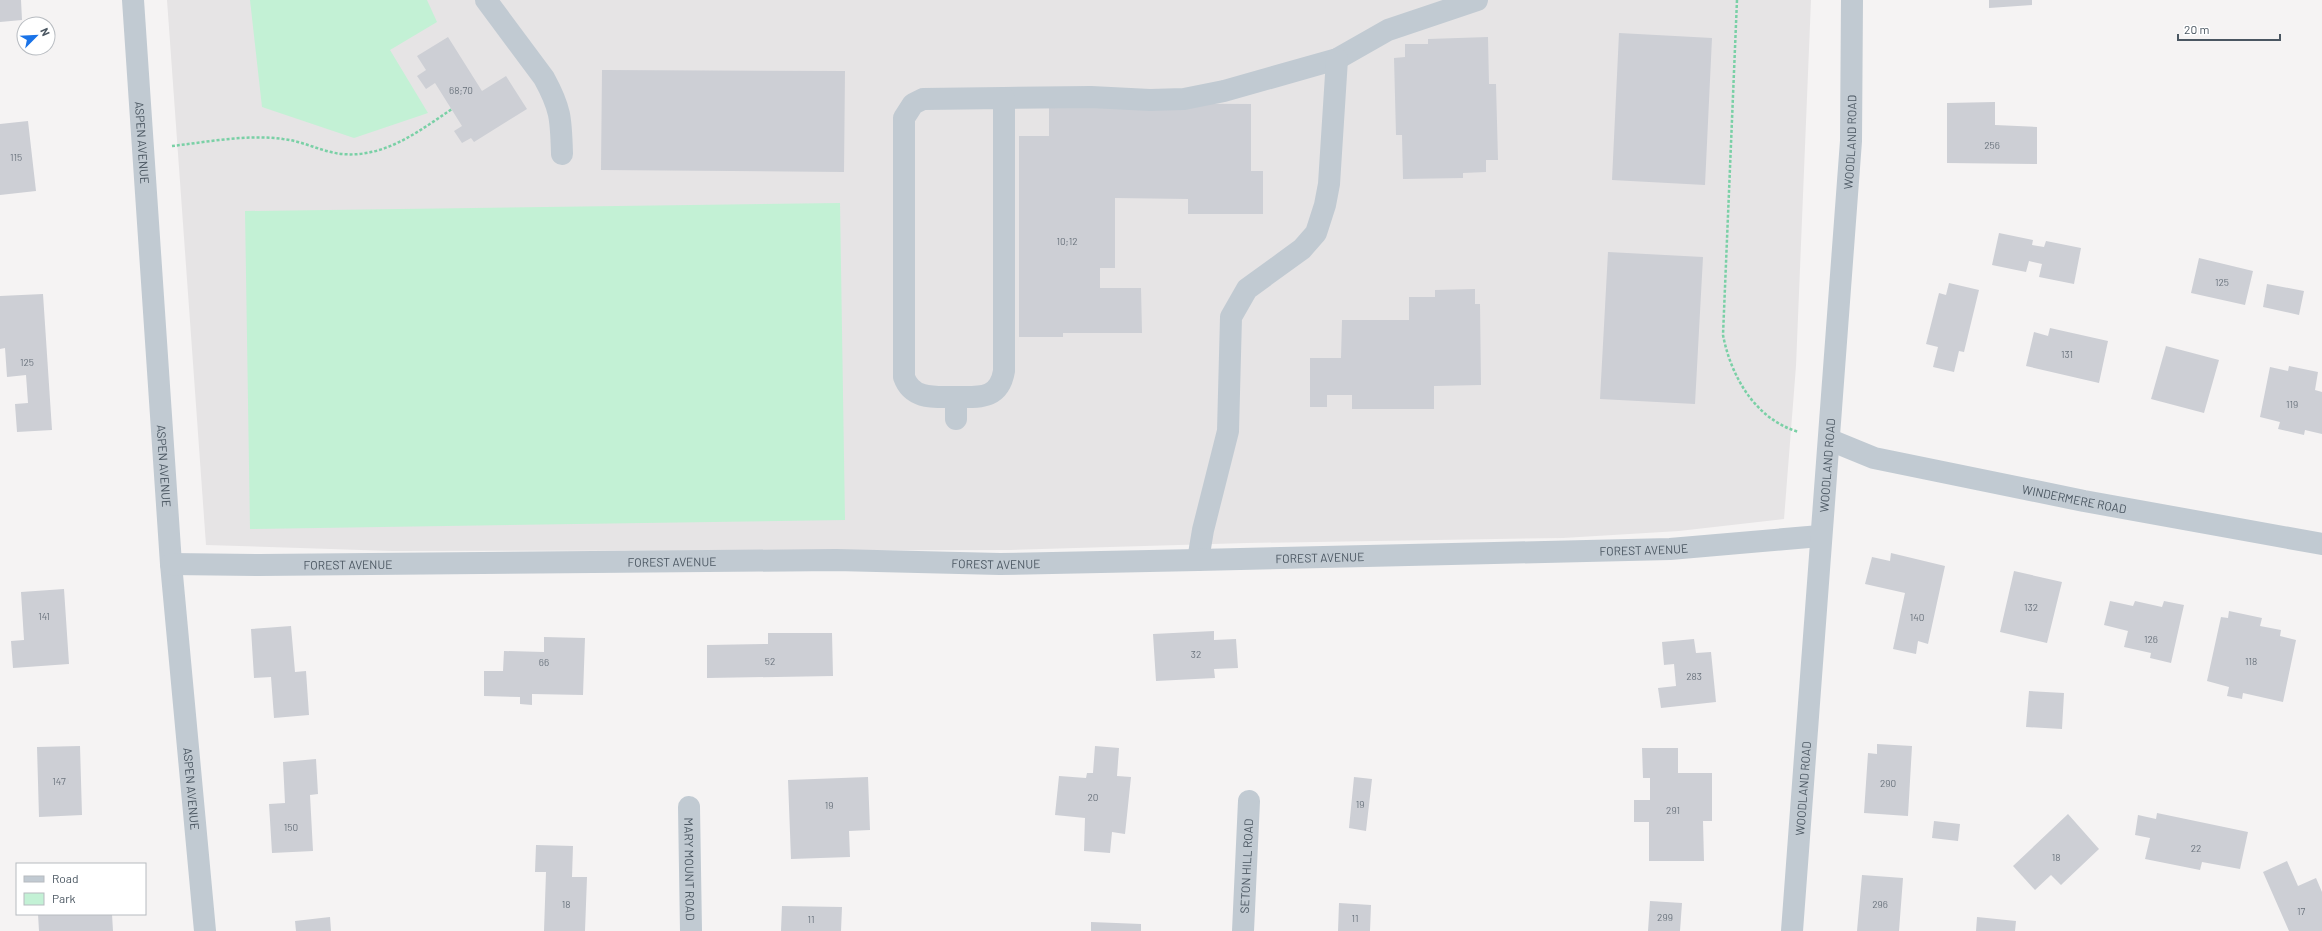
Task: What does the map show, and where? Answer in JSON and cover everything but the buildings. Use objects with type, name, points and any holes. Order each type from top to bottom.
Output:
[{"type":"street","name":"ASPEN AVENUE","points":[[132,0],[171,564],[206,931]]},
{"type":"street","points":[[486,0],[544,78],[552,92],[559,108],[562,154]]},
{"type":"street","points":[[1004,98],[1004,371],[1001,382],[989,394],[978,397],[929,396],[918,394],[909,387],[904,377],[904,118],[913,104],[923,99],[1004,98],[1091,98],[1150,100],[1184,99],[1224,91],[1337,59],[1388,30],[1477,0]]},
{"type":"street","name":"WOODLAND ROAD","points":[[1792,931],[1820,536],[1830,440],[1851,141],[1852,0]]},
{"type":"street","points":[[1198,560],[1203,530],[1228,431],[1231,317],[1247,290],[1302,249],[1316,233],[1325,205],[1329,184],[1337,59]]},
{"type":"street","points":[[956,397],[956,419]]},
{"type":"street","name":"WINDERMERE ROAD","points":[[1830,440],[1874,458],[2084,501],[2322,544]]},
{"type":"street","name":"FOREST AVENUE","points":[[171,564],[275,565],[836,560],[1000,564],[1670,549],[1820,536]]},
{"type":"street","name":"SETON HILL ROAD","points":[[1243,931],[1249,801]]},
{"type":"street","name":"MARY MOUNT ROAD","points":[[689,807],[691,931]]},
{"type":"path","points":[[1737,0],[1723,324],[1725,345],[1730,363],[1738,379],[1747,394],[1764,413],[1787,428],[1830,440]]},
{"type":"path","points":[[143,149],[258,137],[284,139],[342,154],[364,153],[384,149],[408,138],[452,109]]},
{"type":"shaded area","points":[[167,0],[1811,0],[1796,366],[1784,519],[1679,531],[1563,538],[1247,543],[1011,550],[392,551],[206,545]]},
{"type":"green space","points":[[250,0],[427,0],[437,22],[390,50],[428,113],[354,138],[262,107]]},
{"type":"green space","points":[[840,203],[845,520],[250,529],[245,211]]}]
